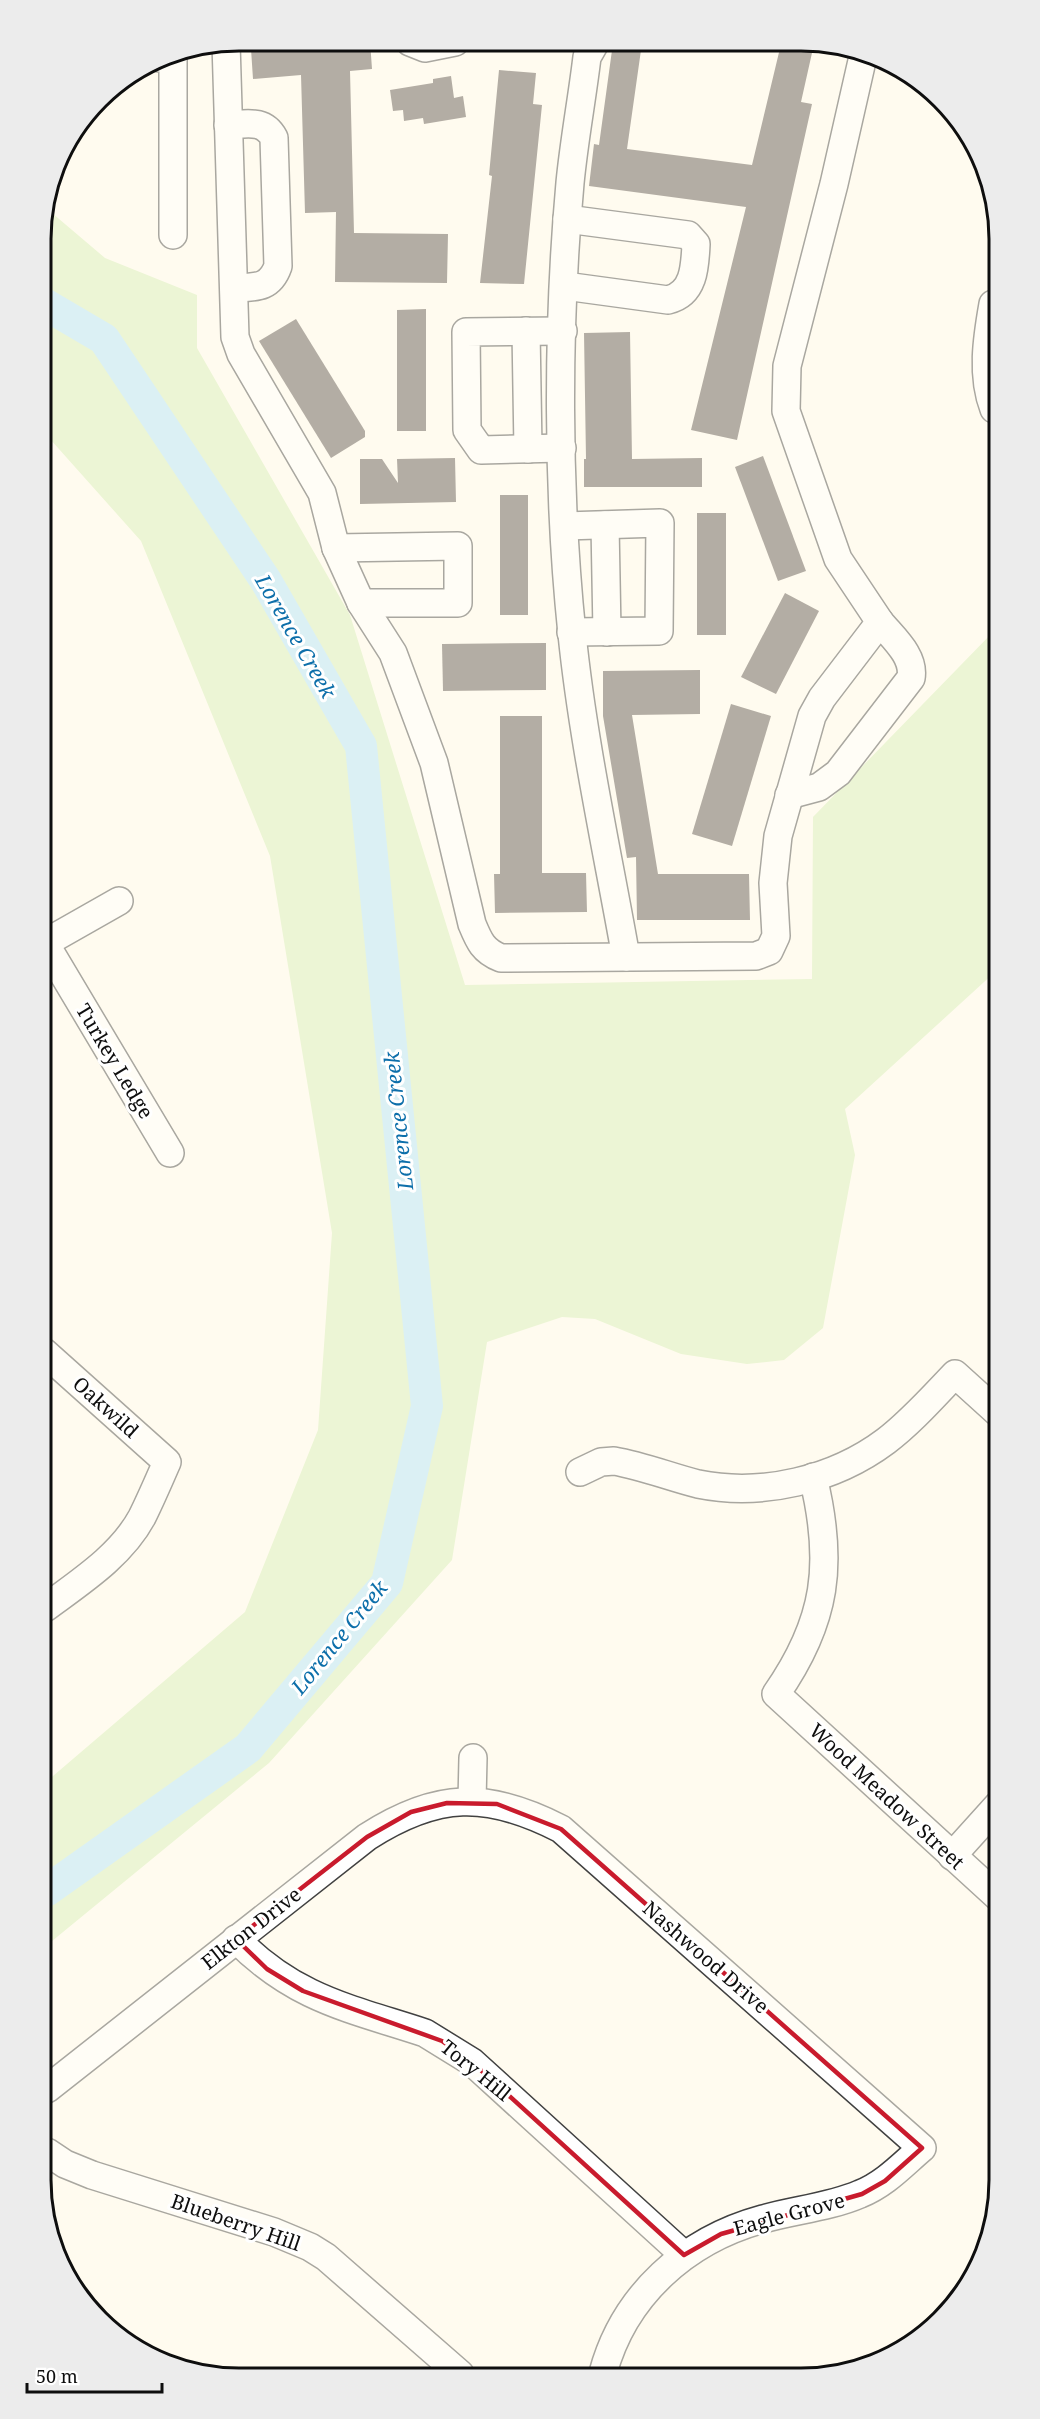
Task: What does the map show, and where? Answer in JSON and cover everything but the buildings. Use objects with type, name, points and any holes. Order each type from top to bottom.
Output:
[{"type":"street","points":[[226,51],[235,337],[241,354],[322,493],[336,548],[361,603],[393,653],[434,763],[472,924],[480,944],[488,954],[501,958],[756,956],[769,951],[776,936],[773,883],[778,836],[812,716],[822,698],[880,622]]},
{"type":"street","points":[[588,51],[567,219],[562,448],[565,526],[572,633],[580,705],[626,957]]},
{"type":"street","points":[[789,795],[819,787],[838,773],[911,678],[913,668],[908,657],[880,622],[838,559],[786,411],[787,366],[834,184],[862,61]]},
{"type":"street","points":[[173,63],[173,235]]},
{"type":"street","points":[[228,125],[260,124],[269,128],[274,138],[278,266],[273,278],[262,286],[234,288]]},
{"type":"street","points":[[565,285],[668,300],[680,297],[691,283],[696,244],[688,235],[567,219]]},
{"type":"street","points":[[989,329],[987,370],[989,383]]},
{"type":"street","points":[[526,331],[528,449]]},
{"type":"street","points":[[562,448],[481,450],[467,430],[466,332],[563,331]]},
{"type":"street","points":[[565,526],[660,523],[659,631],[572,633]]},
{"type":"street","points":[[604,525],[607,632]]},
{"type":"street","points":[[336,548],[458,546],[458,603],[361,603]]},
{"type":"street","points":[[51,937],[119,901]]},
{"type":"street","name":"Turkey Ledge","points":[[52,973],[170,1153]]},
{"type":"street","name":"Oakwild","points":[[51,1358],[167,1462],[141,1518],[122,1544],[105,1562],[51,1603]]},
{"type":"street","points":[[579,1472],[601,1462],[614,1461],[699,1484],[747,1488],[771,1487],[813,1477],[856,1460],[885,1442],[955,1374],[989,1405]]},
{"type":"street","name":"Wood Meadow Street","points":[[813,1477],[823,1516],[826,1548],[822,1590],[810,1634],[800,1656],[776,1694],[989,1890]]},
{"type":"street","points":[[472,1801],[473,1758]]},
{"type":"street","name":"Elkton Drive","points":[[51,2086],[236,1939],[395,1819],[427,1807],[472,1801]]},
{"type":"street","name":"Nashwood Drive","points":[[472,1801],[514,1807],[561,1829],[922,2148]]},
{"type":"street","points":[[952,1856],[989,1815]]},
{"type":"street","name":"Tory Hill","points":[[236,1939],[267,1969],[303,1991],[425,2032],[457,2051],[684,2255]]},
{"type":"street","name":"Eagle Grove","points":[[605,2368],[612,2346],[634,2306],[664,2271],[684,2255],[742,2225],[862,2194],[885,2181],[922,2148]]},
{"type":"street","name":"Blueberry Hill","points":[[51,2155],[65,2164],[92,2175],[274,2232],[310,2247],[327,2257],[453,2368]]},
{"type":"highlighted area","points":[[447,1803],[497,1804],[561,1829],[922,2148],[885,2181],[862,2194],[721,2234],[684,2255],[472,2062],[442,2041],[303,1991],[267,1969],[236,1939],[367,1837],[411,1812]]},
{"type":"green space","points":[[53,214],[105,258],[197,295],[197,348],[350,615],[465,985],[812,979],[813,817],[989,636],[989,977],[845,1109],[855,1155],[823,1328],[784,1360],[747,1364],[681,1354],[595,1319],[562,1317],[487,1342],[452,1560],[269,1763],[51,1942],[51,1778],[245,1612],[318,1430],[332,1233],[270,856],[141,541],[51,440],[51,226]]},
{"type":"waterway","name":"Lorence Creek","points":[[51,308],[104,339],[266,581],[361,746],[427,1406],[387,1583],[248,1748],[51,1887]]}]
